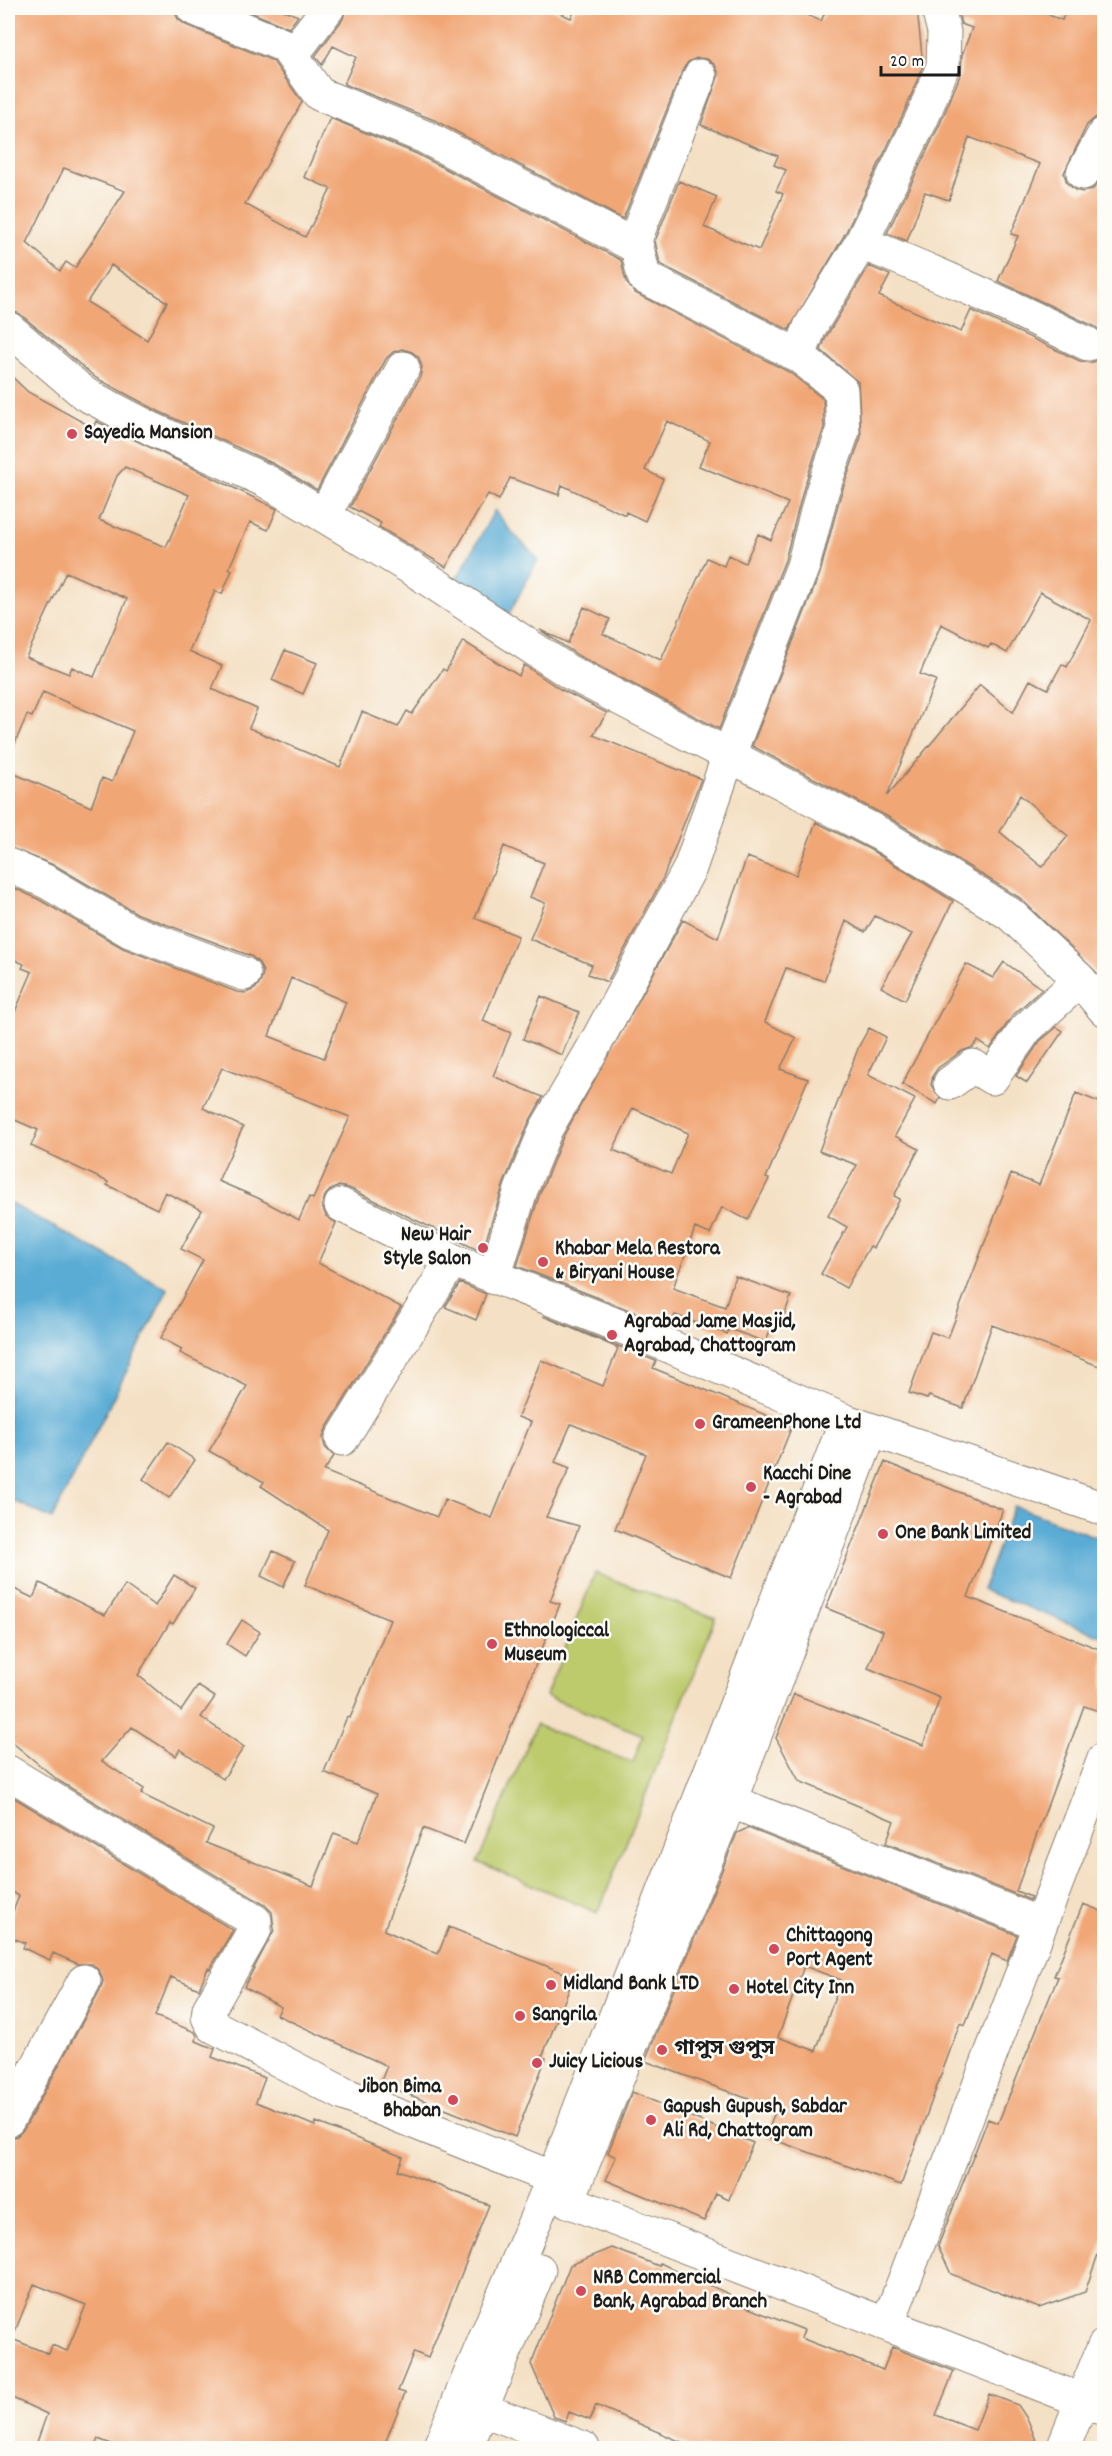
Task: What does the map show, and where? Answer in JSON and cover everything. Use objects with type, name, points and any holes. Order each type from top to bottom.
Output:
[{"type":"street","points":[[193,8],[285,46],[319,94],[425,137],[637,247],[644,277],[799,356],[841,390],[843,431],[822,492],[803,566],[728,757],[690,868],[592,1050],[546,1129],[521,1190],[494,1278]]},
{"type":"street","points":[[292,55],[328,8]]},
{"type":"street","points":[[799,356],[810,327],[861,243],[923,116],[943,66],[944,32],[938,8]]},
{"type":"street","points":[[633,245],[700,76]]},
{"type":"street","points":[[1083,173],[1104,134]]},
{"type":"street","points":[[861,243],[916,264],[1088,344]]},
{"type":"street","points":[[8,328],[85,394],[152,429],[266,481],[325,514],[569,672],[728,757],[880,834],[1010,914],[1080,980],[1104,1009]]},
{"type":"street","points":[[325,514],[403,368]]},
{"type":"street","points":[[8,865],[46,882],[130,932],[244,975]]},
{"type":"street","points":[[950,1083],[973,1066],[992,1078],[1026,1029],[1080,980]]},
{"type":"street","points":[[341,1205],[452,1260],[494,1278],[652,1339],[859,1426],[1104,1509]]},
{"type":"street","points":[[342,1439],[452,1260]]},
{"type":"street","points":[[439,2448],[560,2190],[730,1801],[859,1426]]},
{"type":"street","points":[[465,2448],[560,2190],[859,1426]]},
{"type":"street","points":[[888,2323],[1104,1759]]},
{"type":"street","points":[[8,1772],[255,1921],[255,1929],[209,2009],[208,2017],[213,2026],[344,2094],[560,2190],[1093,2404]]},
{"type":"street","points":[[730,1801],[1040,1924]]},
{"type":"street","points":[[8,2120],[84,1982]]},
{"type":"street","points":[[1063,2448],[1093,2404],[1104,2346]]},
{"type":"street","points":[[481,2409],[583,2448]]},
{"type":"green space","points":[[595,1573],[716,1618],[598,1913],[478,1862],[536,1725],[633,1763],[643,1735],[546,1696]]},
{"type":"water","points":[[495,510],[508,528],[538,559],[500,631],[451,589]]},
{"type":"water","points":[[8,1202],[168,1289],[52,1519],[8,1498]]},
{"type":"water","points":[[1014,1506],[1104,1540],[1104,1637],[982,1590]]},
{"type":"building","points":[[8,8],[168,8],[174,10],[178,19],[186,25],[273,61],[302,102],[245,204],[305,237],[331,189],[304,177],[330,118],[417,154],[621,260],[626,282],[635,293],[789,372],[823,399],[824,428],[804,487],[785,560],[719,729],[579,656],[540,630],[568,643],[584,607],[610,619],[603,634],[661,660],[707,558],[724,566],[728,555],[745,563],[758,534],[771,540],[788,503],[699,466],[710,441],[667,421],[645,470],[663,479],[645,521],[626,512],[625,515],[562,485],[559,495],[510,478],[499,500],[488,494],[446,567],[379,527],[381,523],[350,507],[420,377],[422,367],[419,358],[412,352],[402,349],[393,352],[386,359],[317,490],[274,464],[160,412],[96,378],[20,314],[8,310]],"holes":[[[64,168],[125,191],[75,268],[66,262],[60,271],[27,243]],[[111,265],[167,302],[147,340],[87,302]]]},
{"type":"building","points":[[241,8],[279,8],[298,16],[289,28]]},
{"type":"building","points":[[346,8],[548,8],[571,18],[576,8],[790,8],[821,21],[827,8],[917,8],[923,66],[906,108],[845,234],[789,330],[660,264],[655,241],[679,181],[717,197],[704,227],[759,250],[783,194],[776,191],[786,170],[774,165],[778,156],[701,125],[719,74],[715,65],[707,59],[697,58],[688,62],[683,69],[623,219],[434,120],[344,84],[356,57],[333,46],[322,65],[315,56],[343,19]]},
{"type":"building","points":[[957,8],[1030,8],[1062,20],[1067,8],[1104,8],[1104,115],[1095,118],[1087,125],[1064,173],[1067,183],[1075,190],[1083,192],[1093,189],[1104,173],[1104,336],[1096,327],[998,281],[1018,236],[1011,234],[1040,164],[969,137],[949,200],[925,192],[907,241],[887,233],[940,124],[961,73],[962,55],[972,28],[961,24]]},
{"type":"building","points":[[869,266],[890,275],[879,296],[961,332],[971,310],[1080,361],[1090,363],[1098,360],[1104,353],[1104,980],[1020,898],[890,818],[752,746],[820,573],[840,497],[861,437],[858,382],[821,350],[827,335]],"holes":[[[1040,592],[1091,620],[1067,667],[1062,664],[1048,689],[1030,680],[1013,712],[980,685],[887,796],[936,680],[920,674],[941,624],[988,648],[991,644],[1007,653]],[[1020,795],[1068,836],[1042,867],[1000,832]]]},
{"type":"building","points":[[8,373],[28,392],[93,428],[96,421],[277,509],[268,530],[250,522],[229,568],[232,570],[222,594],[215,591],[189,651],[222,666],[212,689],[257,709],[249,728],[340,767],[362,712],[398,727],[407,711],[412,714],[443,669],[446,671],[463,641],[519,676],[524,665],[560,689],[607,713],[593,735],[701,779],[663,878],[607,982],[588,974],[592,965],[530,939],[545,903],[530,897],[544,863],[504,846],[475,918],[518,936],[483,1021],[511,1033],[493,1076],[543,1097],[529,1122],[504,1183],[482,1252],[349,1188],[339,1186],[330,1190],[322,1206],[326,1216],[336,1223],[318,1263],[401,1307],[326,1429],[323,1438],[325,1447],[334,1456],[324,1471],[437,1517],[445,1499],[492,1518],[531,1422],[518,1417],[541,1360],[603,1386],[618,1348],[543,1316],[656,1361],[653,1368],[792,1426],[731,1578],[615,1529],[646,1454],[571,1424],[555,1462],[570,1468],[546,1517],[579,1526],[550,1601],[560,1604],[464,1844],[423,1828],[384,1930],[438,1954],[449,1927],[574,1977],[542,2057],[546,2058],[515,2137],[380,2083],[387,2066],[277,2015],[281,2007],[244,1987],[274,1930],[272,1912],[265,1905],[59,1781],[8,1739],[8,1586],[33,1598],[40,1583],[105,1615],[125,1585],[155,1606],[174,1575],[195,1588],[173,1624],[170,1622],[138,1675],[181,1711],[198,1686],[215,1697],[201,1717],[244,1747],[223,1779],[180,1749],[176,1756],[132,1727],[102,1761],[144,1789],[141,1794],[213,1829],[206,1843],[313,1886],[334,1833],[358,1842],[377,1794],[324,1772],[347,1717],[350,1718],[390,1620],[305,1585],[328,1530],[261,1486],[264,1482],[209,1451],[247,1386],[180,1353],[182,1349],[161,1338],[203,1260],[181,1249],[202,1210],[165,1192],[157,1209],[107,1185],[108,1182],[31,1146],[38,1130],[8,1117],[8,1028],[32,972],[22,968],[24,964],[8,957],[8,896],[12,887],[38,899],[123,948],[237,992],[246,993],[255,989],[261,981],[263,972],[259,963],[251,956],[138,914],[56,866],[8,847],[8,771],[91,807],[102,778],[112,782],[133,731],[43,692],[32,717],[27,715],[8,759]],"holes":[[[125,467],[189,495],[166,547],[99,520],[117,476]],[[66,572],[127,599],[94,677],[72,667],[69,674],[26,657]],[[291,978],[346,1002],[324,1058],[269,1036]],[[222,1068],[350,1117],[313,1199],[309,1197],[299,1220],[258,1198],[218,1181],[243,1127],[203,1108]]]},
{"type":"building","points":[[285,650],[317,663],[303,694],[272,680]]},
{"type":"building","points":[[816,822],[871,850],[953,901],[905,1000],[881,987],[912,934],[875,916],[865,932],[846,921],[824,981],[786,968],[765,1022],[796,1038],[780,1069],[808,1079],[766,1178],[769,1179],[748,1220],[722,1207],[710,1234],[695,1228],[673,1288],[725,1307],[735,1276],[791,1296],[783,1319],[775,1316],[766,1342],[729,1329],[727,1334],[675,1315],[670,1326],[517,1266],[539,1196],[563,1137],[683,920],[718,938],[747,857],[796,875]],"holes":[[[633,1108],[688,1133],[671,1174],[613,1150]]]},
{"type":"building","points":[[1004,962],[1042,989],[1013,1015],[990,1049],[978,1041],[973,1047],[962,1051],[938,1068],[933,1075],[931,1085],[940,1098],[937,1104],[902,1084],[966,964],[993,978]]},
{"type":"building","points":[[541,996],[579,1012],[562,1055],[523,1039]]},
{"type":"building","points":[[1057,1027],[1063,1031],[1027,1083],[1016,1076],[1040,1041]]},
{"type":"building","points":[[869,1028],[886,1037],[868,1075],[915,1099],[895,1136],[919,1149],[894,1196],[900,1199],[873,1248],[870,1246],[846,1288],[821,1274],[847,1227],[828,1216],[857,1165],[819,1151],[859,1046]]},
{"type":"building","points":[[1076,1093],[1104,1104],[1104,1368],[992,1325],[963,1408],[929,1396],[927,1399],[909,1393],[931,1332],[948,1338],[1011,1174],[1039,1185]]},
{"type":"building","points":[[460,1283],[486,1294],[476,1320],[445,1307]]},
{"type":"building","points":[[168,1442],[195,1460],[169,1498],[143,1479]]},
{"type":"building","points":[[885,1462],[1003,1510],[968,1597],[1104,1651],[1104,1713],[1084,1706],[1016,1891],[1031,1897],[1030,1900],[886,1843],[894,1821],[799,1781],[776,1738],[794,1694],[923,1745],[940,1698],[868,1668],[883,1631],[826,1608]]},
{"type":"building","points":[[273,1551],[295,1561],[283,1587],[261,1576]]},
{"type":"building","points":[[242,1620],[260,1632],[245,1656],[227,1644]]},
{"type":"building","points":[[8,1794],[233,1930],[210,1969],[208,1968],[199,1989],[171,1977],[155,2016],[195,2032],[196,2041],[215,2049],[212,2057],[265,2078],[256,2102],[315,2126],[316,2122],[403,2157],[398,2170],[489,2205],[428,2358],[414,2352],[398,2391],[405,2393],[383,2448],[122,2448],[98,2439],[94,2448],[54,2448],[37,2442],[47,2414],[8,2396],[8,2139],[17,2136],[24,2129],[103,1981],[100,1972],[92,1964],[78,1964],[53,1953],[50,1960],[23,1948],[25,1943],[8,1936],[8,1924],[19,1896],[8,1889]],"holes":[[[34,2284],[86,2305],[67,2351],[52,2345],[49,2354],[12,2339]]]},
{"type":"building","points":[[748,1828],[1017,1935],[1007,1961],[992,1954],[965,2025],[960,2023],[901,2185],[766,2137],[776,2109],[645,2061],[737,1833]],"holes":[[[804,1966],[841,1980],[816,2051],[778,2037]]]},
{"type":"building","points":[[1083,1904],[1104,1912],[1104,2237],[1085,2292],[1039,2308],[951,2274],[938,2246],[988,2119],[998,2123],[1058,1977],[1054,1976]]},
{"type":"building","points":[[632,2092],[753,2143],[729,2199],[716,2193],[704,2221],[606,2180],[616,2157],[608,2153]]},
{"type":"building","points":[[612,2248],[659,2266],[660,2263],[729,2294],[726,2299],[804,2330],[801,2338],[883,2370],[892,2347],[954,2371],[936,2415],[975,2430],[989,2394],[1018,2405],[1028,2420],[1039,2448],[695,2448],[596,2405],[590,2420],[569,2412],[566,2421],[554,2417],[531,2364],[570,2265]]},
{"type":"place","name":"Sayedia Mansion","points":[[72,434]]},
{"type":"place","name":"New Hair Style Salon","points":[[483,1248]]},
{"type":"place","name":"Khabar Mela Restora & Biryani House","points":[[543,1262]]},
{"type":"place","name":"Agrabad Jame Masjid, Agrabad, Chattogram","points":[[612,1335]]},
{"type":"place","name":"GrameenPhone Ltd","points":[[700,1424]]},
{"type":"place","name":"Kacchi Dine - Agrabad","points":[[751,1487]]},
{"type":"place","name":"One Bank Limited","points":[[883,1534]]},
{"type":"place","name":"Ethnologiccal Museum","points":[[492,1644]]},
{"type":"place","name":"Chittagong Port Agent","points":[[774,1949]]},
{"type":"place","name":"Midland Bank LTD","points":[[551,1985]]},
{"type":"place","name":"Hotel City Inn","points":[[734,1989]]},
{"type":"place","name":"Sangrila","points":[[520,2016]]},
{"type":"place","name":"গাপুস গুপুস","points":[[662,2050]]},
{"type":"place","name":"Juicy Licious","points":[[537,2063]]},
{"type":"place","name":"Jibon Bima Bhaban","points":[[453,2100]]},
{"type":"place","name":"Gapush Gupush, Sabdar Ali Rd, Chattogram","points":[[651,2120]]},
{"type":"place","name":"NRB Commercial Bank, Agrabad Branch","points":[[581,2291]]}]
